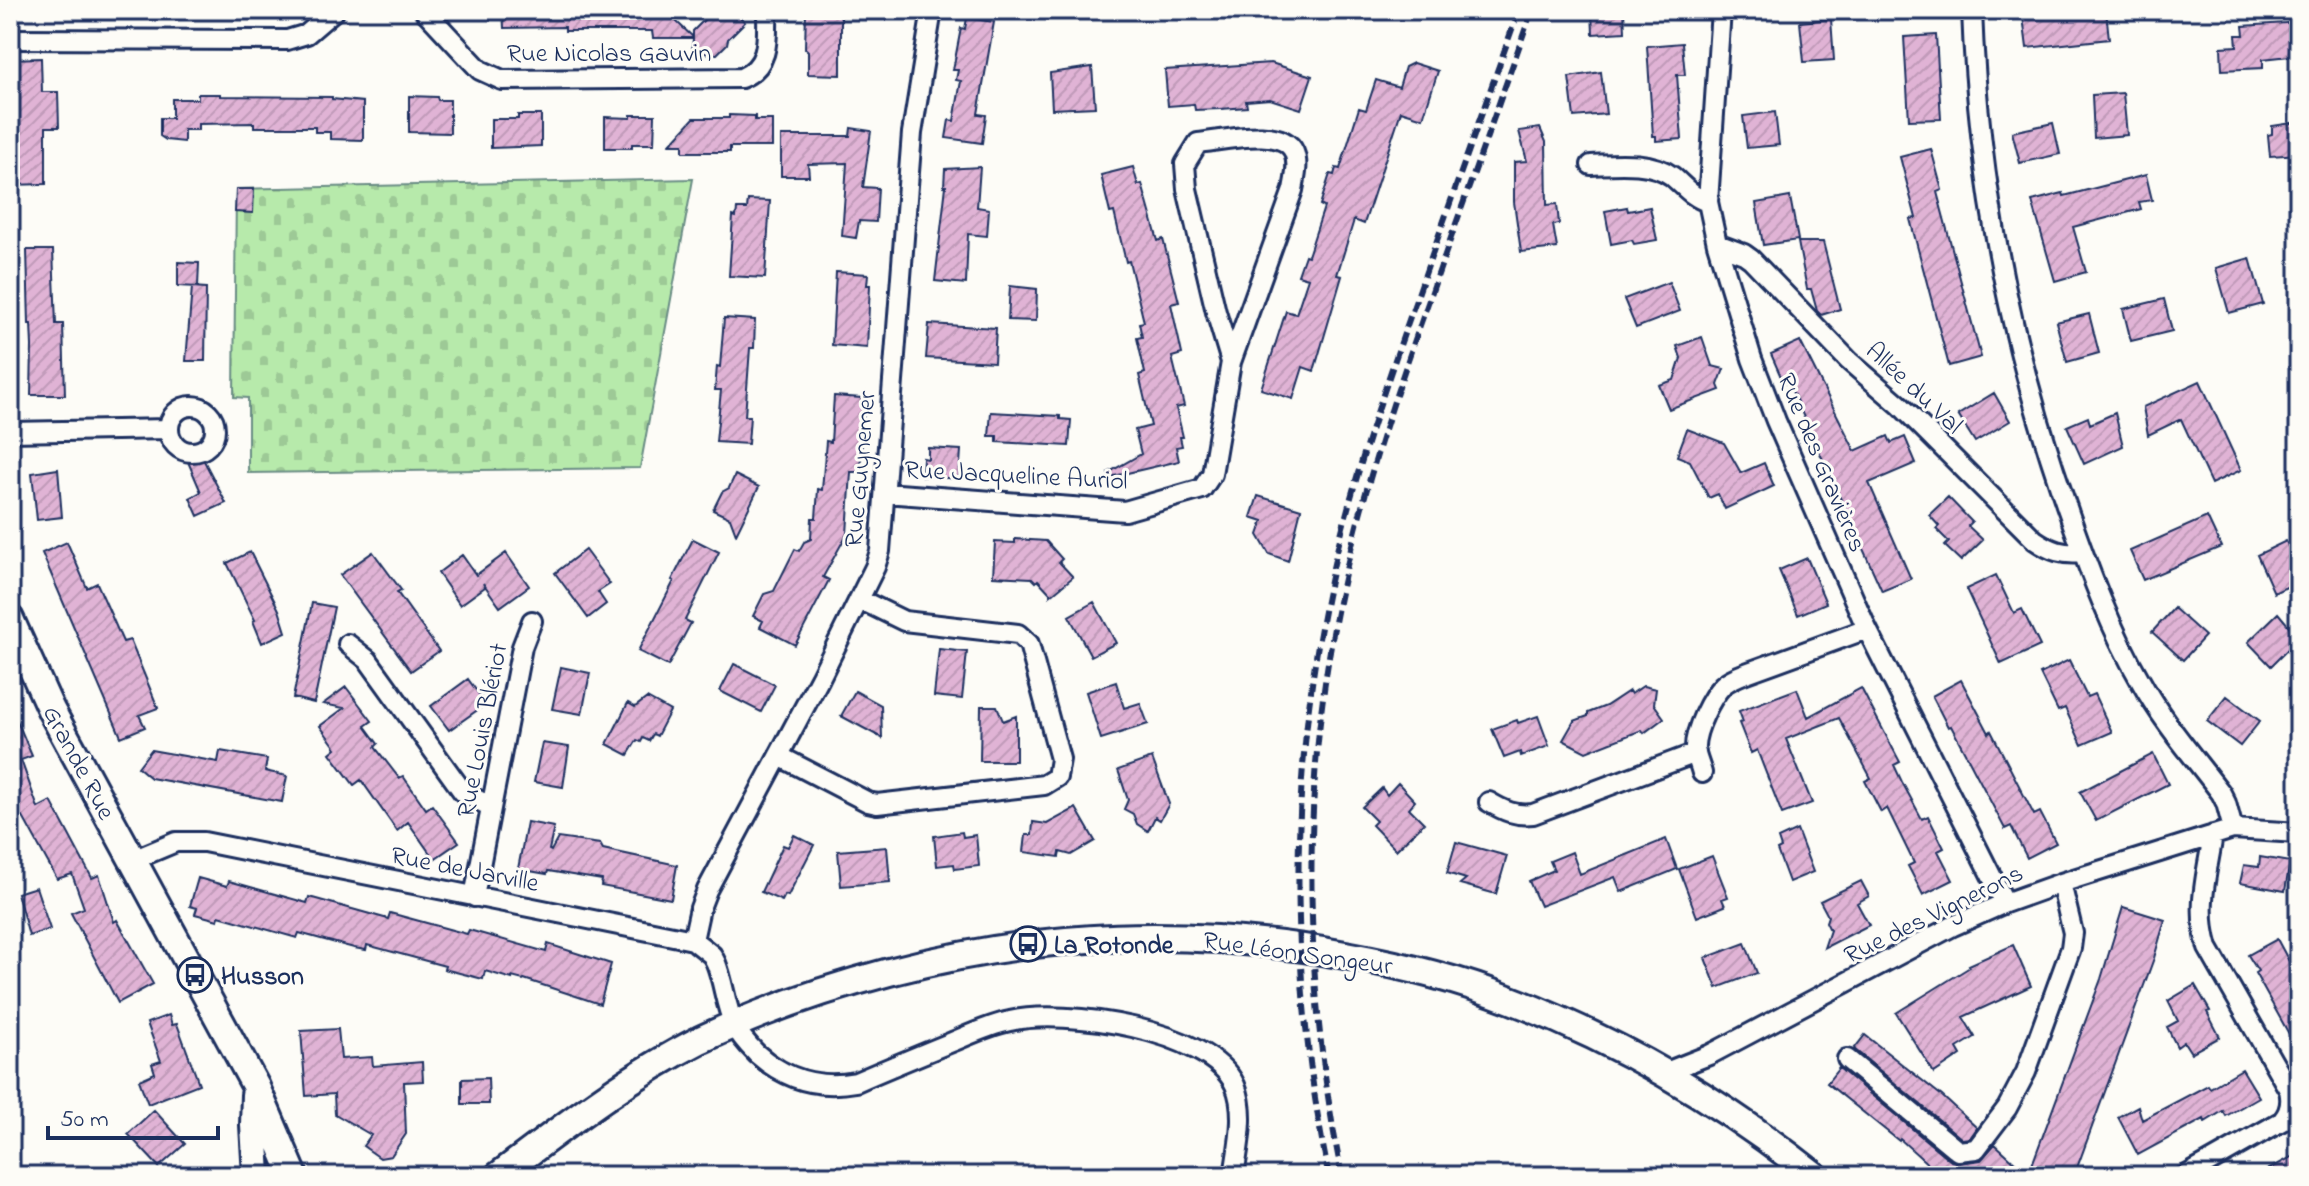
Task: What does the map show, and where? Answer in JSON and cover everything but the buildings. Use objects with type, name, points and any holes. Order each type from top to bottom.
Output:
[{"type":"street","points":[[10,39],[287,40],[307,34],[335,10]]},
{"type":"street","name":"Rue Nicolas Gauvin","points":[[424,10],[480,70],[502,80],[741,78],[756,70],[766,51],[767,10]]},
{"type":"street","name":"Rue Guynemer","points":[[693,940],[707,890],[779,756],[880,551],[912,133],[932,10]]},
{"type":"street","name":"Rue des Gravières","points":[[1721,10],[1708,202],[1717,244],[1757,372],[1867,629],[2005,903]]},
{"type":"street","points":[[1972,10],[1987,191],[2010,312],[2056,476],[2082,553],[2139,679],[2161,714],[2221,793],[2233,829],[2299,833]]},
{"type":"street","name":"Rue Jacqueline Auriol","points":[[885,493],[1125,511],[1202,489],[1212,474],[1231,362],[1293,190],[1295,154],[1287,142],[1277,137],[1198,143],[1185,164],[1187,189],[1231,362]]},
{"type":"street","points":[[1591,165],[1635,164],[1663,171],[1691,194],[1708,202]]},
{"type":"street","name":"Allée du Val","points":[[1717,244],[1751,259],[1849,361],[1900,405],[2035,540],[2048,549],[2066,554],[2082,553]]},
{"type":"street","points":[[10,432],[169,429]]},
{"type":"street","points":[[779,756],[877,804],[1044,785],[1057,777],[1060,759],[1025,638],[1018,634],[904,621],[859,599]]},
{"type":"street","name":"Grande Rue","points":[[10,619],[51,710],[256,1087],[294,1176]]},
{"type":"street","name":"Rue Louis Blériot","points":[[474,897],[522,647],[532,621]]},
{"type":"street","points":[[1702,773],[1696,753],[1697,735],[1711,702],[1730,679],[1867,629]]},
{"type":"street","points":[[348,644],[368,660],[463,792],[491,807]]},
{"type":"street","points":[[1489,802],[1519,815],[1533,814],[1696,753]]},
{"type":"street","name":"Rue des Vignerons","points":[[1666,1072],[1709,1055],[1953,926],[2005,903],[2233,829]]},
{"type":"street","points":[[2185,1176],[2282,1121],[2288,1114],[2291,1097],[2205,939],[2201,910],[2213,835]]},
{"type":"street","name":"Rue de Jarville","points":[[133,860],[176,842],[204,842],[693,940]]},
{"type":"street","points":[[1847,1059],[1958,1151],[1976,1149],[2007,1108],[2026,1072],[2071,948],[2073,933],[2061,883]]},
{"type":"street","name":"Rue Léon Songeur","points":[[498,1176],[591,1105],[634,1077],[701,1040],[821,991],[965,954],[1028,944],[1132,936],[1229,939],[1323,951],[1456,981],[1508,998],[1666,1072],[1723,1108],[1815,1176]]},
{"type":"street","points":[[693,940],[712,955],[734,1026],[749,1046],[767,1063],[800,1081],[821,1085],[856,1082],[988,1027],[1024,1018],[1070,1017],[1153,1033],[1207,1055],[1228,1073],[1241,1105],[1234,1176]]},
{"type":"street","points":[[256,1087],[254,1125],[257,1176]]},
{"type":"green space","points":[[693,179],[640,468],[248,473],[248,398],[234,397],[236,189]]},
{"type":"railway","points":[[1329,1176],[1307,1034],[1298,891],[1305,748],[1313,677],[1333,567],[1364,452],[1519,10]]},
{"type":"railway","points":[[1342,1176],[1329,1105],[1314,963],[1313,820],[1317,749],[1326,678],[1346,568],[1378,452],[1532,10]]},
{"type":"place","name":"La Rotonde","points":[[1028,944]]},
{"type":"place","name":"Husson","points":[[195,975]]}]
